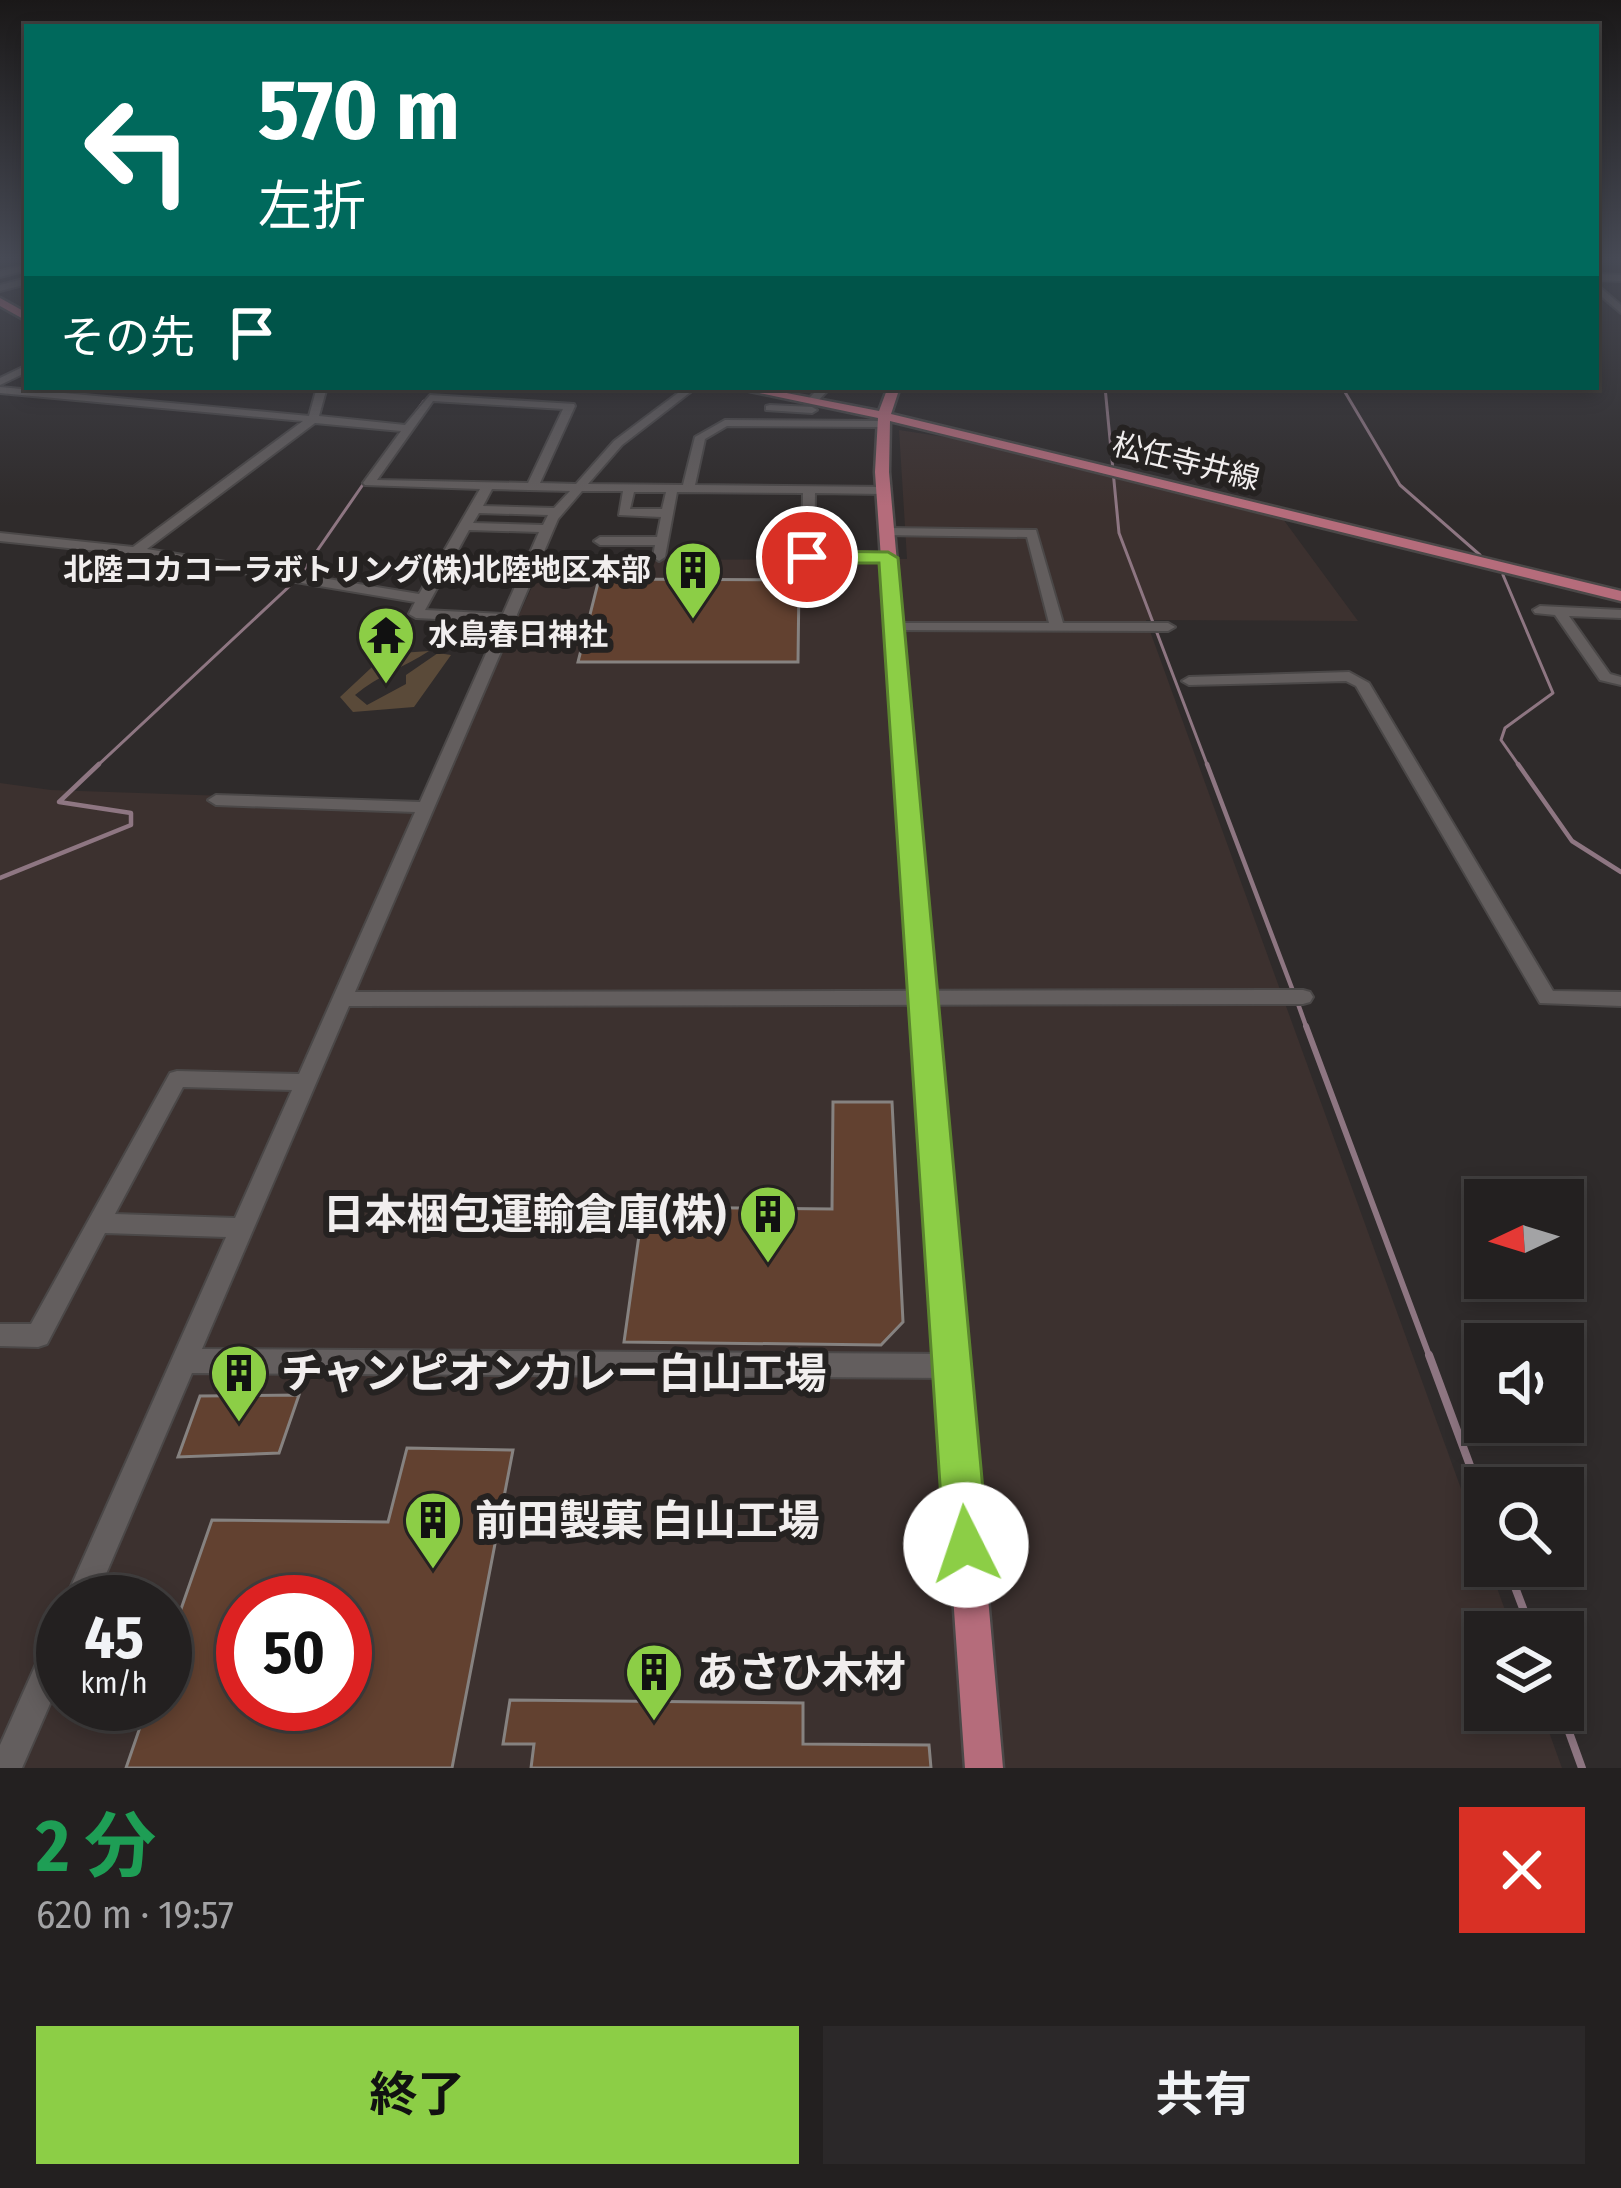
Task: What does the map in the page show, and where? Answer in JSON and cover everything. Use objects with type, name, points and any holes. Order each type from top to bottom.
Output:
[{"type":"main road","name":"松任寺井線","points":[[757,390],[882,412],[1620,596]]},
{"type":"main road","points":[[882,412],[893,627],[984,1768]]},
{"type":"street","points":[[27,390],[409,428]]},
{"type":"street","points":[[45,394],[52,390]]},
{"type":"street","points":[[136,551],[313,419],[321,390]]},
{"type":"street","points":[[91,1575],[552,520],[618,443],[688,390]]},
{"type":"street","points":[[755,422],[784,394]]},
{"type":"street","points":[[532,488],[570,406],[430,398],[369,483],[532,488],[628,490],[884,490]]},
{"type":"street","points":[[770,408],[816,404],[882,412]]},
{"type":"street","points":[[688,490],[700,437],[724,423],[755,422],[816,404]]},
{"type":"street","points":[[488,486],[416,614],[507,618]]},
{"type":"street","points":[[628,490],[623,512],[667,513]]},
{"type":"street","points":[[659,557],[672,490]]},
{"type":"street","points":[[809,490],[807,557],[1032,532],[1058,627]]},
{"type":"street","points":[[475,509],[552,520]]},
{"type":"street","points":[[465,526],[552,520]]},
{"type":"street","points":[[0,537],[136,551],[423,599]]},
{"type":"street","points":[[600,541],[662,541]]},
{"type":"street","points":[[1540,610],[1621,610],[1620,596]]},
{"type":"street","points":[[1559,611],[1605,677],[1621,681]]},
{"type":"street","points":[[893,627],[1160,627]]},
{"type":"street","points":[[1189,681],[1348,676],[1362,683],[1547,998],[1621,999]]},
{"type":"street","points":[[216,800],[425,807]]},
{"type":"street","points":[[343,999],[1294,997]]},
{"type":"street","points":[[0,1335],[38,1336],[177,1079],[307,1082]]},
{"type":"street","points":[[98,1222],[243,1228]]},
{"type":"street","points":[[186,1360],[952,1366]]},
{"type":"street","points":[[6,1768],[36,1700]]},
{"type":"shaded area","points":[[899,430],[990,444],[1283,519],[1358,621],[1146,620],[1464,1497],[1464,1587],[1497,1587],[1505,1611],[1464,1611],[1464,1731],[1549,1731],[1562,1768],[0,1768],[0,783],[51,790],[431,803],[538,574],[583,574],[588,560],[907,559]]},
{"type":"shaded area","points":[[429,651],[355,695],[367,705],[406,684],[406,675],[438,653],[451,655],[414,707],[353,712],[340,697],[386,654]]},
{"type":"building","name":"北陸コカコーラボトリング(株)北陸地区本部","points":[[599,579],[799,580],[798,662],[578,662]]},
{"type":"building","name":"日本梱包運輸倉庫(株)","points":[[833,1102],[892,1102],[903,1322],[881,1345],[624,1342],[643,1207],[832,1209]]},
{"type":"building","name":"チャンピオンカレー白山工場","points":[[299,1395],[279,1453],[178,1457],[200,1396]]},
{"type":"building","name":"前田製菓 白山工場","points":[[407,1448],[513,1450],[452,1768],[126,1768],[139,1731],[192,1731],[192,1577],[212,1520],[388,1522]]},
{"type":"building","name":"あさひ木材","points":[[510,1700],[803,1703],[803,1744],[929,1745],[931,1768],[531,1768],[534,1744],[503,1744]]},
{"type":"waterway","points":[[1105,390],[1119,533],[1208,767]]},
{"type":"waterway","points":[[1344,390],[1400,485],[1480,555]]},
{"type":"waterway","points":[[413,416],[424,401]]},
{"type":"waterway","points":[[299,577],[364,483]]},
{"type":"waterway","points":[[1503,575],[1553,693],[1505,728],[1501,740],[1520,767]]},
{"type":"waterway","points":[[96,767],[294,582]]},
{"type":"waterway","points":[[0,878],[131,825],[131,813],[59,802],[99,764]]},
{"type":"waterway","points":[[1207,764],[1293,991]]},
{"type":"waterway","points":[[1518,764],[1572,841],[1621,872]]},
{"type":"waterway","points":[[1297,1001],[1307,1029]]},
{"type":"waterway","points":[[1306,1026],[1430,1358]]},
{"type":"waterway","points":[[1429,1355],[1471,1467]]},
{"type":"waterway","points":[[1515,1587],[1524,1611]]},
{"type":"waterway","points":[[1569,1731],[1582,1768]]},
{"type":"place","name":"北陸コカコーラボトリング(株)北陸地区本部","points":[[693,621]]},
{"type":"place","name":"水島春日神社","points":[[386,686]]},
{"type":"place","name":"日本梱包運輸倉庫(株)","points":[[768,1265]]},
{"type":"place","name":"チャンピオンカレー白山工場","points":[[239,1424]]},
{"type":"place","name":"前田製菓 白山工場","points":[[433,1571]]},
{"type":"place","name":"あさひ木材","points":[[654,1723]]},
{"type":"route","points":[[807,557],[888,558],[966,1545]]}]
